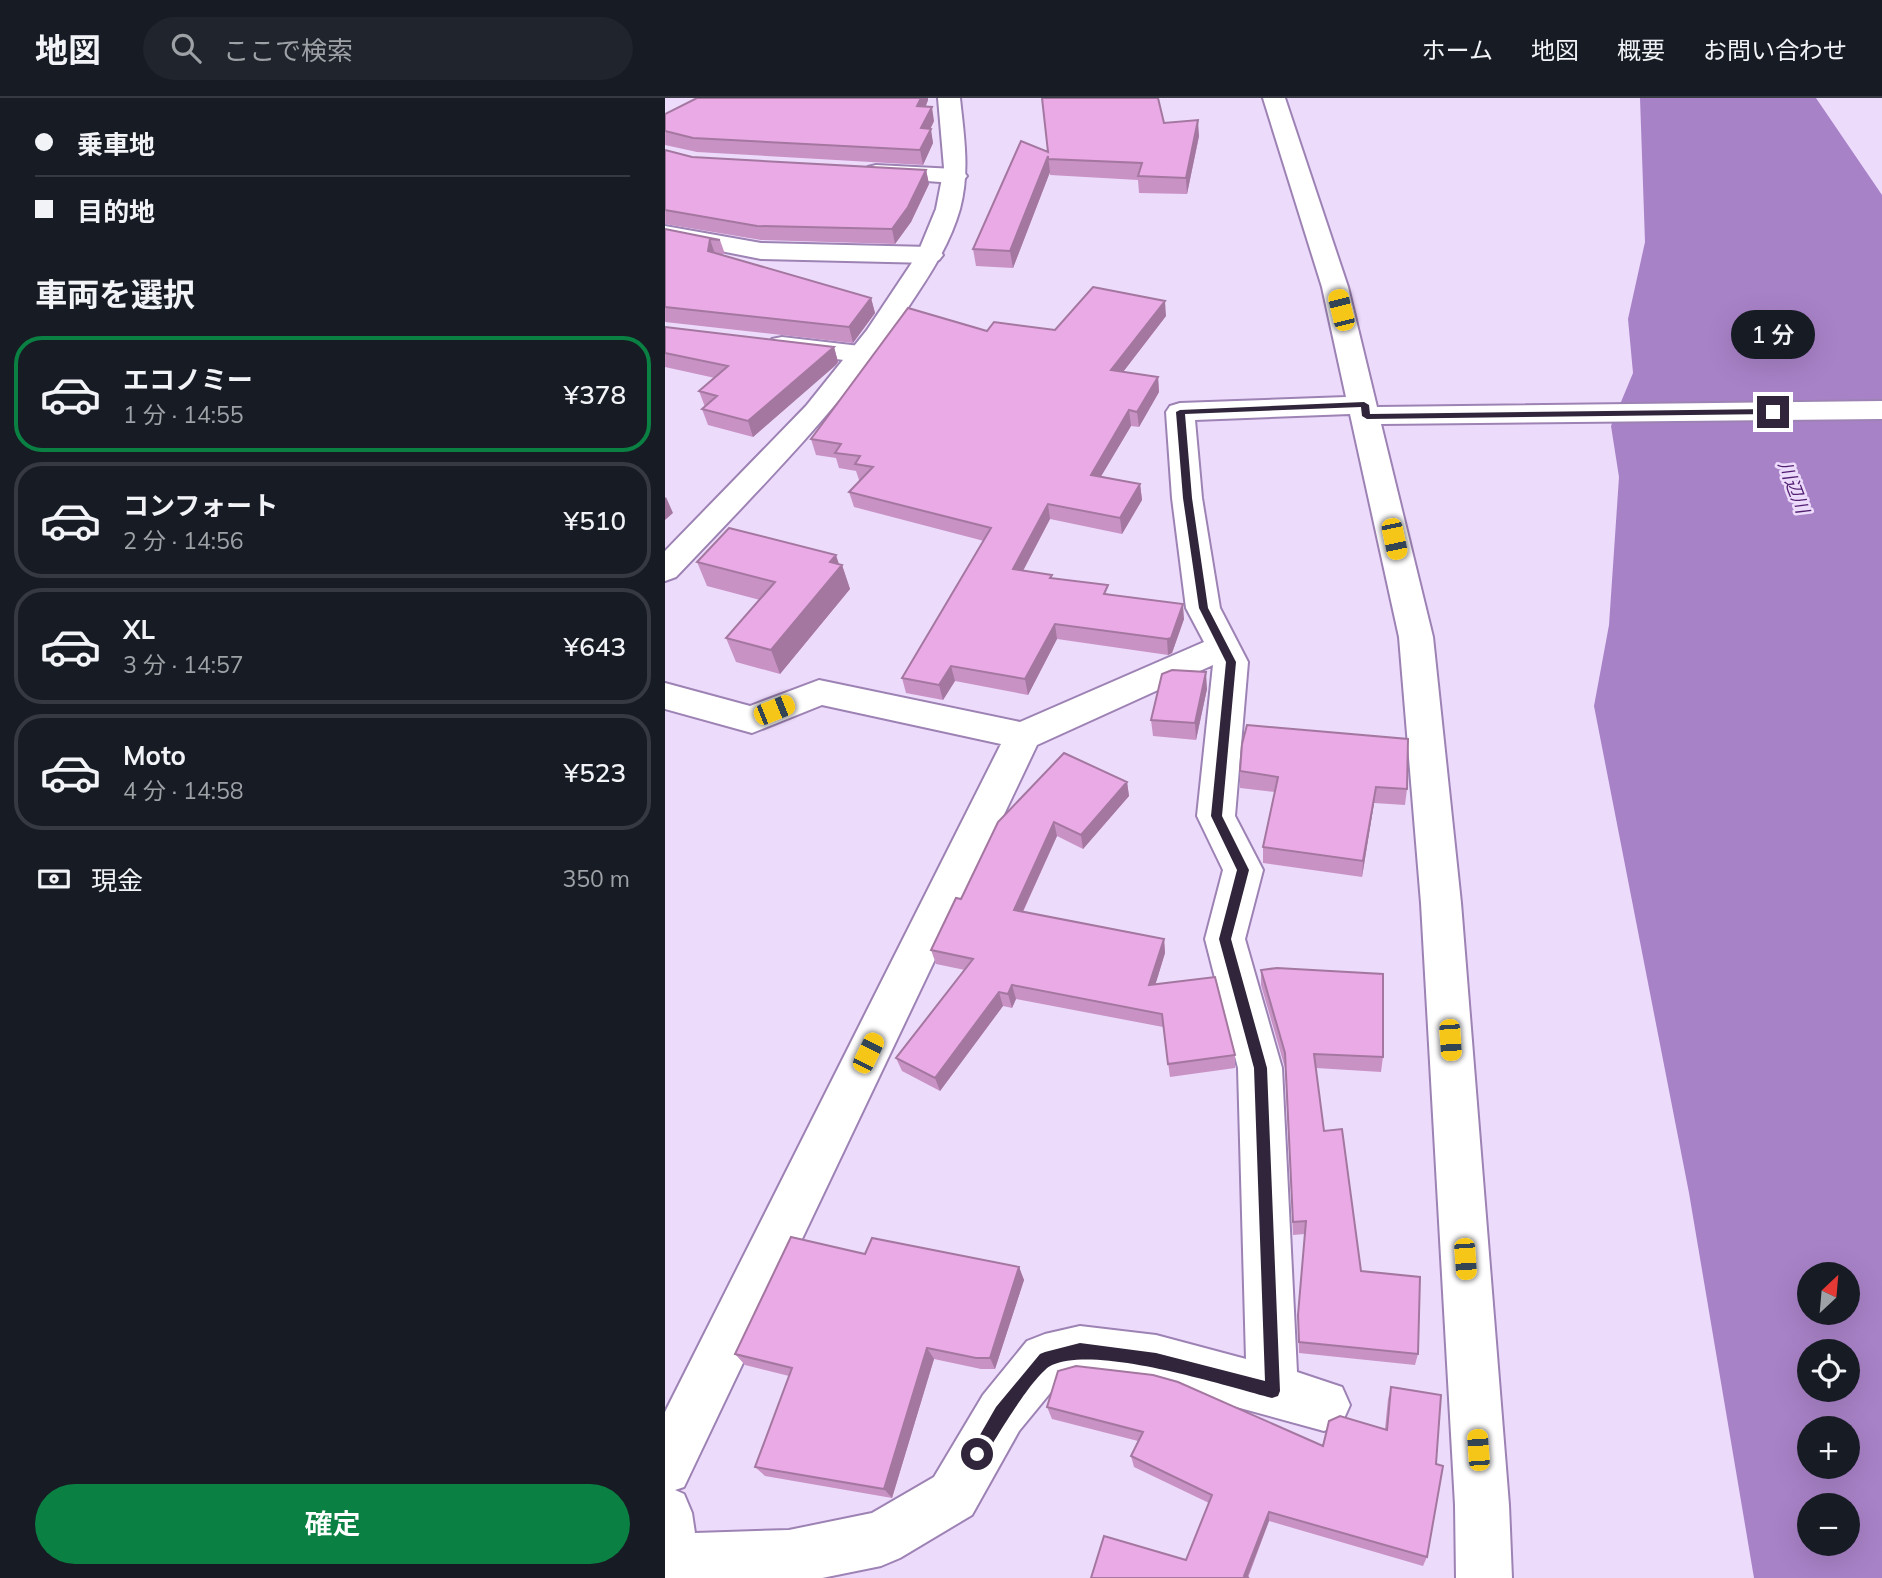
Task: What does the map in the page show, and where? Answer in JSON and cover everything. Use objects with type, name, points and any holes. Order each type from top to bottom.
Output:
[{"type":"street","points":[[665,570],[816,412],[877,335],[930,255],[949,209],[955,176],[949,98]]},
{"type":"street","points":[[1275,98],[1335,287],[1416,637],[1441,903],[1482,1504],[1484,1578]]},
{"type":"street","points":[[860,171],[955,176]]},
{"type":"street","points":[[665,233],[761,251],[930,255]]},
{"type":"street","points":[[762,343],[860,354]]},
{"type":"street","points":[[1272,1391],[1260,1068],[1225,939],[1243,870],[1216,816],[1231,662],[1203,608],[1187,498],[1180,412],[1365,410],[1417,416],[1882,410]]},
{"type":"street","points":[[665,696],[752,720],[819,692],[1023,736],[1223,647]]},
{"type":"street","points":[[665,1468],[1023,736]]},
{"type":"street","points":[[669,1553],[789,1557],[881,1539],[953,1496],[1001,1413],[1045,1359],[1080,1351],[1156,1360],[1324,1405]]},
{"type":"water","name":"川辺川","points":[[1640,98],[1816,98],[1882,195],[1882,1578],[1754,1578],[1689,1193],[1594,706],[1609,625],[1619,477],[1611,426],[1633,373],[1628,319],[1645,242]]},
{"type":"building","points":[[697,98],[921,98],[917,106],[932,107],[921,128],[931,129],[920,150],[693,138],[665,131],[665,114]]},
{"type":"building","points":[[1042,98],[1158,98],[1164,123],[1198,120],[1186,178],[1138,176],[1142,163],[1048,159],[1048,156],[1010,251],[973,249],[1021,141],[1048,152]]},
{"type":"building","points":[[665,150],[692,157],[926,170],[908,207],[892,229],[757,226],[665,210]]},
{"type":"building","points":[[665,229],[720,240],[710,239],[708,251],[871,298],[849,327],[665,307]]},
{"type":"building","points":[[1093,287],[1165,301],[1111,370],[1158,377],[1137,412],[1129,410],[1091,475],[1140,484],[1120,518],[1048,504],[1013,569],[1052,575],[1050,578],[1108,585],[1104,594],[1183,604],[1171,638],[1055,624],[1025,679],[951,666],[939,685],[902,678],[991,528],[849,492],[873,467],[855,464],[860,456],[835,453],[841,444],[811,439],[908,308],[987,331],[994,322],[1055,330]]},
{"type":"building","points":[[665,327],[834,347],[748,421],[702,409],[717,396],[699,391],[728,366],[665,353]]},
{"type":"building","points":[[729,528],[836,555],[830,562],[842,565],[771,650],[726,638],[775,582],[697,562]]},
{"type":"building","points":[[1172,670],[1206,672],[1195,723],[1151,720],[1162,674]]},
{"type":"building","points":[[1247,725],[1408,739],[1407,789],[1376,787],[1363,861],[1263,847],[1278,777],[1240,771]]},
{"type":"building","points":[[1064,753],[1127,782],[1081,835],[1054,822],[1014,910],[1164,939],[1149,985],[1215,977],[1235,1055],[1168,1064],[1162,1014],[1012,985],[1008,994],[999,992],[935,1078],[896,1058],[973,959],[931,950],[956,898],[961,899],[998,822]]},
{"type":"building","points":[[1277,968],[1383,974],[1383,1057],[1314,1054],[1324,1131],[1342,1129],[1361,1271],[1420,1277],[1418,1354],[1299,1342],[1298,1315],[1306,1221],[1293,1222],[1285,1053],[1261,970]]},
{"type":"building","points":[[791,1237],[865,1254],[872,1238],[1019,1267],[990,1358],[976,1358],[927,1348],[884,1489],[755,1467],[792,1368],[735,1354]]},
{"type":"building","points":[[1076,1366],[1153,1375],[1178,1382],[1323,1446],[1329,1421],[1340,1416],[1387,1430],[1391,1387],[1441,1395],[1436,1464],[1443,1466],[1427,1557],[1269,1512],[1244,1576],[1249,1578],[1091,1578],[1104,1536],[1186,1560],[1212,1495],[1131,1456],[1143,1432],[1047,1407],[1058,1371]]},
{"type":"route","points":[[977,1454],[1001,1413],[1045,1359],[1080,1351],[1156,1360],[1272,1391],[1260,1068],[1225,939],[1243,870],[1216,816],[1231,662],[1203,608],[1187,498],[1180,412],[1364,405],[1367,416],[1773,412]]}]
